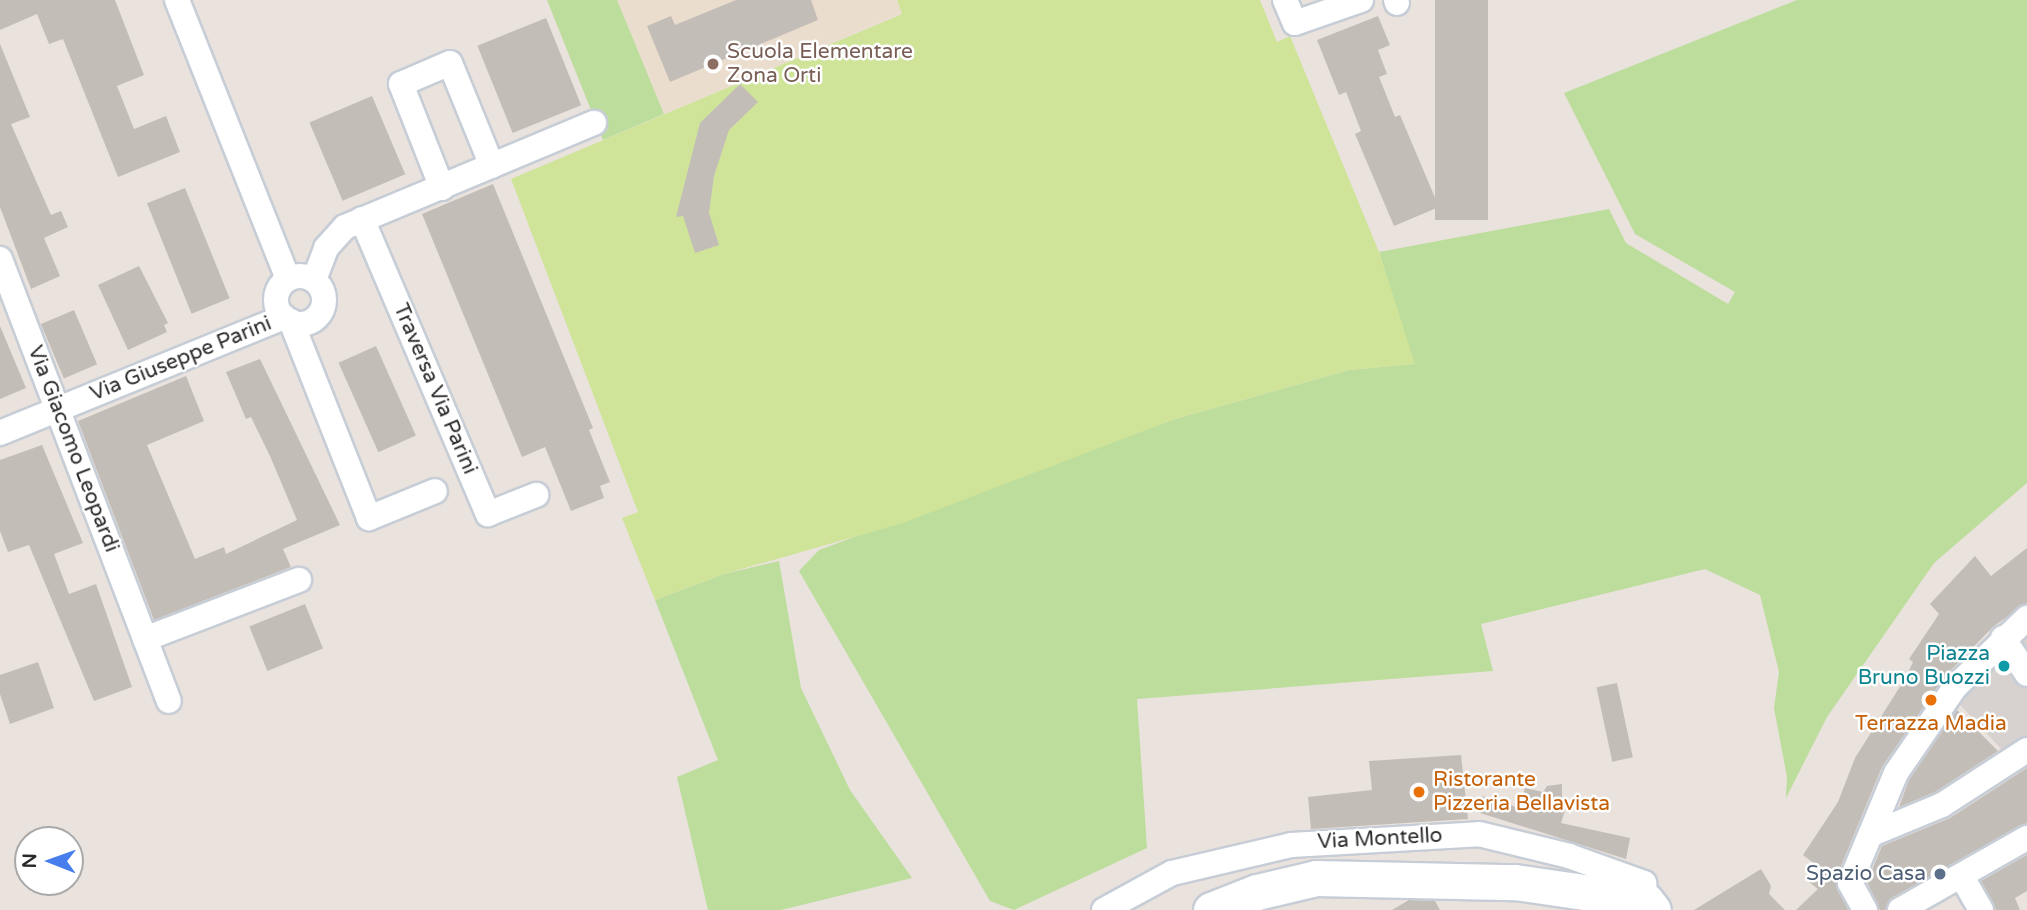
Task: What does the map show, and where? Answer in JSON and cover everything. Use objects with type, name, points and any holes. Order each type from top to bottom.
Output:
[{"type":"main road","name":"Via Montello","points":[[1211,910],[1257,892],[1316,878],[1515,882],[1649,905]]},
{"type":"street","points":[[177,0],[288,279]]},
{"type":"street","points":[[1285,0],[1295,23],[1361,0]]},
{"type":"street","points":[[442,188],[401,84],[450,63],[492,166]]},
{"type":"street","points":[[314,280],[333,238],[362,219],[594,123]]},
{"type":"street","name":"Traversa Via Parini","points":[[362,219],[488,514],[536,495]]},
{"type":"street","name":"Via Giacomo Leopardi","points":[[0,259],[169,701]]},
{"type":"street","points":[[288,279],[314,280]]},
{"type":"street","points":[[288,279],[277,297],[288,319],[313,320],[323,308],[323,293],[314,280]]},
{"type":"street","name":"Traversa Via Parini","points":[[288,319],[369,519],[435,491]]},
{"type":"street","name":"Via Giuseppe Parini","points":[[0,433],[57,408],[288,319]]},
{"type":"street","points":[[145,639],[299,580]]},
{"type":"street","points":[[1865,910],[1850,883],[1896,773],[1955,687],[2003,638],[2027,618]]},
{"type":"street","points":[[2003,638],[2027,674]]},
{"type":"street","points":[[1872,834],[1942,805],[2027,750]]},
{"type":"street","name":"Via Montello","points":[[1104,910],[1172,873],[1291,845],[1479,834],[1569,856],[1644,883],[1649,905]]},
{"type":"street","points":[[1900,910],[2027,838]]},
{"type":"street","points":[[1962,877],[1981,910]]},
{"type":"shaded area","name":"Scuola Elementare Zona Orti","points":[[617,0],[897,0],[902,13],[664,114]]},
{"type":"shaded area","name":"Piazza Bruno Buozzi","points":[[2027,624],[2027,753],[2004,752],[1952,696]]},
{"type":"green space","points":[[547,0],[617,0],[664,114],[603,140]]},
{"type":"green space","points":[[897,0],[1260,0],[1277,42],[1290,36],[1379,252],[1415,364],[1349,370],[1175,419],[903,523],[724,574],[655,600],[622,518],[638,512],[511,179],[902,14]]},
{"type":"green space","points":[[1797,0],[2027,0],[2027,483],[1934,563],[1827,717],[1786,798],[1787,777],[1774,708],[1779,672],[1760,595],[1705,569],[1481,624],[1493,671],[1137,699],[1147,848],[1014,910],[990,901],[799,571],[819,550],[1175,419],[1349,370],[1414,364],[1379,252],[1609,209],[1626,243],[1728,304],[1735,292],[1635,234],[1564,93]]},
{"type":"green space","points":[[779,561],[801,688],[850,790],[912,878],[781,910],[708,910],[677,777],[718,760],[655,600],[724,574]]},
{"type":"building","points":[[0,0],[115,0],[144,75],[117,86],[134,129],[166,116],[180,152],[118,177],[63,39],[49,44],[37,14],[0,30]]},
{"type":"building","points":[[736,0],[811,0],[818,20],[670,82],[647,26],[671,16],[675,25]]},
{"type":"building","points":[[1435,0],[1488,0],[1488,220],[1435,220]]},
{"type":"building","points":[[1378,16],[1390,45],[1378,50],[1387,74],[1379,77],[1395,117],[1400,115],[1439,207],[1394,226],[1355,134],[1361,131],[1346,92],[1339,95],[1317,40]]},
{"type":"building","points":[[546,18],[581,105],[513,133],[477,46]]},
{"type":"building","points":[[0,44],[30,117],[11,124],[51,215],[61,211],[68,227],[44,238],[60,276],[31,289],[0,207]]},
{"type":"building","points":[[740,84],[758,102],[729,130],[714,176],[709,213],[719,245],[695,253],[683,216],[676,217],[700,123]]},
{"type":"building","points":[[372,96],[405,174],[343,201],[309,123]]},
{"type":"building","points":[[493,184],[593,428],[589,430],[610,482],[600,486],[604,498],[571,511],[545,447],[522,457],[422,214]]},
{"type":"building","points":[[185,188],[230,298],[192,314],[147,203]]},
{"type":"building","points":[[139,266],[168,323],[164,325],[167,332],[128,350],[98,285]]},
{"type":"building","points":[[74,310],[97,364],[64,378],[41,324]]},
{"type":"building","points":[[0,326],[26,388],[0,399]]},
{"type":"building","points":[[376,346],[416,436],[378,452],[339,363]]},
{"type":"building","points":[[260,359],[340,525],[283,549],[291,567],[154,620],[78,421],[186,376],[204,421],[147,445],[195,559],[224,547],[226,554],[297,520],[270,456],[251,417],[246,419],[226,372]]},
{"type":"building","points":[[42,445],[83,543],[54,554],[69,594],[96,584],[132,687],[94,701],[29,545],[8,552],[0,531],[0,460]]},
{"type":"building","points":[[2027,548],[2027,603],[1994,626],[1945,676],[1882,767],[1836,878],[1848,910],[1796,910],[1818,889],[1809,882],[1820,868],[1803,855],[1838,802],[1855,758],[1906,677],[1913,662],[1909,659],[1939,614],[1930,604],[1975,556],[1991,576]]},
{"type":"building","points":[[305,604],[323,649],[267,671],[249,626]]},
{"type":"building","points":[[38,662],[54,708],[10,724],[0,694],[0,675]]},
{"type":"building","points":[[1617,683],[1633,757],[1612,762],[1596,687]]},
{"type":"building","points":[[1957,710],[1998,751],[1935,792],[1899,807],[1909,780]]},
{"type":"building","name":"Ristorante Pizzeria Bellavista","points":[[1461,755],[1468,819],[1311,829],[1308,797],[1372,790],[1369,761]]},
{"type":"building","points":[[2027,768],[2027,823],[1893,897],[1885,910],[1880,910],[1867,882],[1882,846],[1950,818]]},
{"type":"building","points":[[1562,784],[1562,800],[1568,801],[1561,823],[1630,838],[1626,859],[1477,812],[1482,796],[1519,808],[1525,788],[1543,792],[1547,786]]},
{"type":"building","points":[[2027,855],[2027,891],[2015,898],[2020,910],[1996,910],[1981,881]]},
{"type":"building","points":[[1761,869],[1771,886],[1769,894],[1785,910],[1694,910]]},
{"type":"building","points":[[1409,900],[1435,901],[1440,910],[1392,910]]},
{"type":"place","name":"Scuola Elementare Zona Orti","points":[[713,64]]},
{"type":"place","name":"Piazza Bruno Buozzi","points":[[2004,666]]},
{"type":"place","name":"Terrazza Madia","points":[[1931,700]]},
{"type":"place","name":"Ristorante Pizzeria Bellavista","points":[[1419,792]]},
{"type":"place","name":"Spazio Casa","points":[[1940,874]]}]
